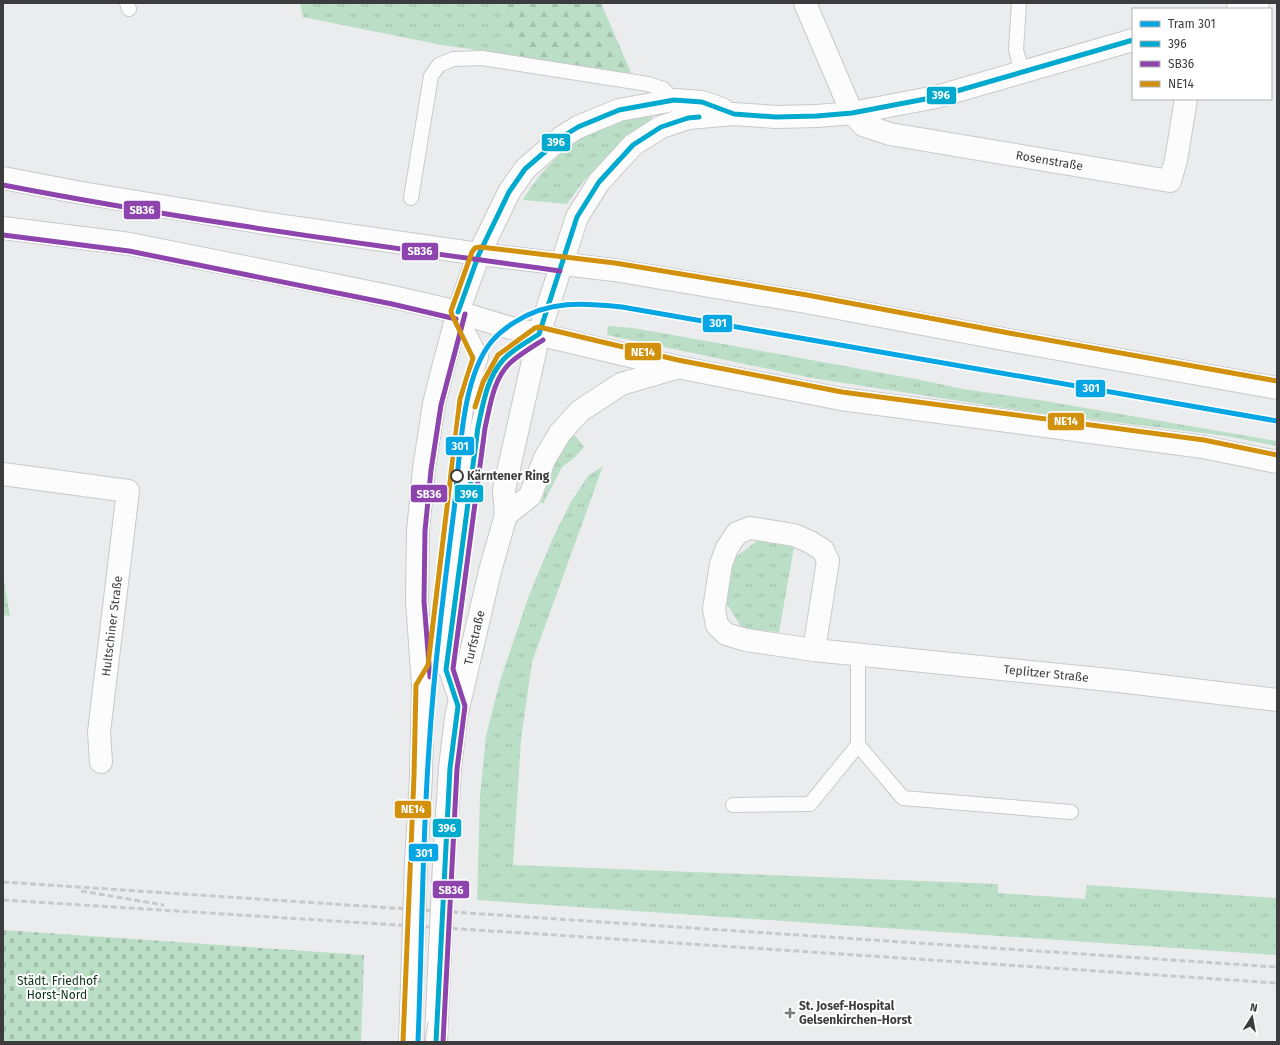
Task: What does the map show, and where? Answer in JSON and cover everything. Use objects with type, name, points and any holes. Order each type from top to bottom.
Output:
[{"type":"main road","points":[[805,3],[852,113]]},
{"type":"main road","points":[[1241,8],[1258,3]]},
{"type":"main road","points":[[539,334],[577,216],[599,182],[633,145],[661,127],[688,118],[734,114],[776,117],[852,113],[936,97],[1132,40]]},
{"type":"main road","points":[[410,1042],[416,863],[421,776],[423,684],[417,600],[418,531],[424,469],[434,404],[458,312],[479,254],[509,192],[525,169],[562,137],[578,127],[619,110],[674,100],[702,102],[734,114]]},
{"type":"main road","name":"Rosenstraße","points":[[852,113],[863,125],[890,134],[1170,181],[1176,160],[1186,100]]},
{"type":"main road","points":[[3,178],[76,192],[264,223],[479,254],[614,270],[806,302],[1277,388]]},
{"type":"main road","points":[[3,230],[130,244],[325,283],[458,312],[507,327],[677,367],[841,399],[1203,447],[1277,462]]},
{"type":"main road","name":"Turfstraße","points":[[436,1042],[450,768],[458,706],[488,579],[506,515],[504,490],[539,334]]},
{"type":"main road","points":[[506,515],[530,496],[545,458],[560,433],[580,411],[621,384],[677,367]]},
{"type":"main road","name":"Hultschiner Straße","points":[[3,474],[128,491],[98,732],[101,762]]},
{"type":"main road","name":"Teplitzer Straße","points":[[814,650],[828,561],[823,550],[794,535],[750,528],[737,533],[727,548],[721,564],[714,609],[717,625],[726,634],[746,640],[814,650],[1119,681],[1277,700]]},
{"type":"lane","points":[[1019,3],[1016,50],[1022,72]]},
{"type":"lane","points":[[411,198],[431,76],[439,65],[453,59],[482,58],[648,84],[663,89],[674,100]]},
{"type":"lane","points":[[423,684],[435,668],[467,400],[482,357],[458,312]]},
{"type":"lane","points":[[458,706],[446,670],[478,427],[489,385],[504,359],[539,334]]},
{"type":"lane","points":[[733,805],[810,804],[858,745],[858,654]]},
{"type":"lane","points":[[858,745],[903,798],[1071,812]]},
{"type":"green space","points":[[300,3],[501,3],[518,56],[442,45],[303,17]]},
{"type":"green space","points":[[501,3],[601,3],[632,75],[518,56]]},
{"type":"green space","points":[[653,115],[650,121],[617,146],[583,182],[567,204],[523,200],[539,176],[550,164],[587,134],[614,121]]},
{"type":"green space","points":[[608,326],[633,328],[921,380],[963,389],[1039,400],[1277,441],[1277,446],[1220,435],[1024,411],[812,378],[607,335]]},
{"type":"green space","points":[[573,433],[584,447],[575,457],[562,467],[543,504],[541,503],[555,461],[561,449]]},
{"type":"green space","points":[[603,466],[532,662],[521,739],[513,865],[998,884],[998,893],[1085,899],[1087,885],[1277,898],[1277,955],[477,900],[480,796],[486,736],[500,681],[528,598],[552,540],[571,502],[588,476]]},
{"type":"green space","points":[[758,540],[794,547],[779,632],[742,628],[725,601],[732,560]]},
{"type":"green space","points":[[3,575],[10,616],[3,615]]},
{"type":"green space","name":"Städt. Friedhof Horst-Nord","points":[[3,930],[364,955],[361,1042],[3,1042]]},
{"type":"tram line","name":"301","points":[[418,1042],[425,822],[431,718],[460,445],[467,399],[473,377],[481,357],[492,341],[509,326],[528,315],[554,307],[580,304],[622,307],[1277,421]]},
{"type":"tram line","points":[[425,1042],[429,1017]]},
{"type":"railway","points":[[3,882],[1277,967]]},
{"type":"railway","points":[[81,891],[164,905]]},
{"type":"railway","points":[[3,900],[1277,983]]},
{"type":"transit line","name":"396","points":[[458,312],[479,254],[509,192],[525,169],[562,137],[578,127],[619,110],[674,100],[702,102],[734,114],[776,117],[852,113],[936,97],[1132,40]]},
{"type":"transit line","name":"396","points":[[539,334],[577,217],[599,182],[633,145],[661,127],[688,118],[699,117]]},
{"type":"transit line","name":"SB36","points":[[3,185],[211,221],[560,271]]},
{"type":"transit line","name":"SB36","points":[[3,235],[129,251],[392,304],[456,319]]},
{"type":"transit line","name":"NE14","points":[[403,1042],[414,776],[416,685],[428,665],[460,399],[473,358],[451,311],[472,252],[475,248],[480,247],[615,263],[807,295],[1277,381]]},
{"type":"transit line","name":"SB36","points":[[430,677],[424,601],[425,531],[431,470],[441,405],[465,314]]},
{"type":"transit line","name":"NE14","points":[[475,407],[483,382],[498,355],[535,328],[539,327],[678,360],[842,392],[1204,440],[1277,455]]},
{"type":"transit line","name":"396","points":[[436,1042],[450,768],[458,706],[446,670],[478,427],[486,392],[498,367],[511,352],[539,334]]},
{"type":"transit line","name":"SB36","points":[[443,1042],[457,769],[465,706],[453,669],[485,428],[493,394],[504,370],[510,363],[543,340]]},
{"type":"place","name":"Kärntener Ring","points":[[457,476]]},
{"type":"place","name":"St. Josef-Hospital Gelsenkirchen-Horst","points":[[790,1013]]}]
